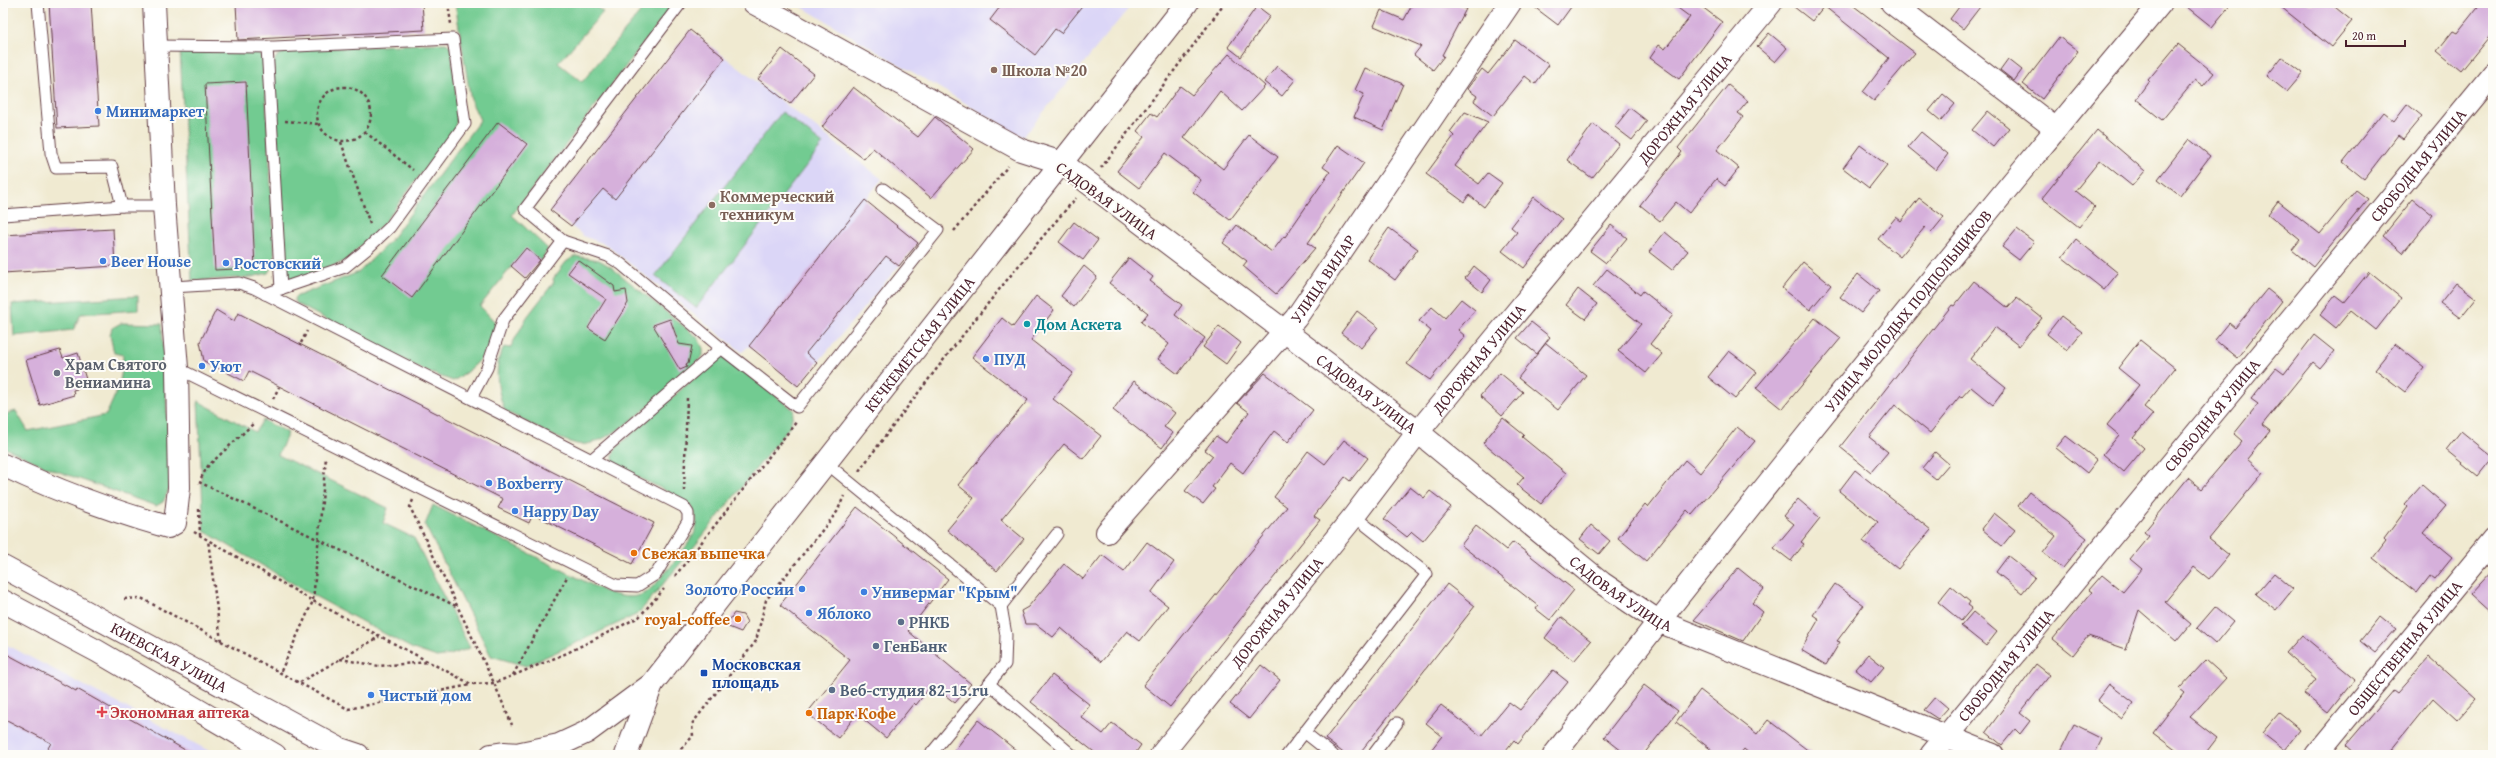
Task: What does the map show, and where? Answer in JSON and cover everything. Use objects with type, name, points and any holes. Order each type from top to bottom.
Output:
[{"type":"street","points":[[3,465],[29,478],[146,520],[168,527],[175,523],[179,488],[177,368],[172,287],[164,206],[154,3]]},
{"type":"street","name":"САДОВАЯ УЛИЦА","points":[[754,3],[1021,150],[1062,164],[1418,432],[1602,583],[1658,621],[1993,755]]},
{"type":"street","name":"КЕЧКЕМЕТСКАЯ УЛИЦА","points":[[530,754],[559,745],[587,732],[652,684],[1187,3]]},
{"type":"street","name":"УЛИЦА ВИЛАР","points":[[1108,532],[1285,332],[1386,189],[1510,3]]},
{"type":"street","name":"ДОРОЖНАЯ УЛИЦА","points":[[1161,755],[1354,516],[1418,432],[1771,3]]},
{"type":"street","points":[[1892,3],[2056,129]]},
{"type":"street","name":"УЛИЦА МОЛОДЫХ ПОДПОЛЬЩИКОВ","points":[[1554,755],[1658,621],[2056,129],[2162,3]]},
{"type":"street","name":"СВОБОДНАЯ УЛИЦА","points":[[1930,755],[2493,74]]},
{"type":"street","name":"ОБЩЕСТВЕННАЯ УЛИЦА","points":[[2316,755],[2493,540]]},
{"type":"street","name":"КИЕВСКАЯ УЛИЦА","points":[[3,567],[340,750],[358,755]]},
{"type":"street","name":"КИЕВСКАЯ УЛИЦА","points":[[3,601],[97,651],[275,755]]},
{"type":"street","name":"КЕЧКЕМЕТСКАЯ УЛИЦА","points":[[626,755],[652,684]]},
{"type":"street","points":[[491,755],[530,754]]},
{"type":"lane","points":[[38,3],[51,153],[56,168],[112,167],[122,206]]},
{"type":"lane","points":[[681,3],[525,209],[564,241],[595,250],[621,264],[721,348],[797,407],[938,230],[883,188]]},
{"type":"lane","points":[[156,46],[267,47],[453,39],[465,124],[426,180],[390,227],[345,267],[265,294]]},
{"type":"lane","points":[[267,47],[281,289]]},
{"type":"lane","points":[[3,215],[122,206],[164,206]]},
{"type":"lane","points":[[471,398],[487,368],[503,320],[564,241]]},
{"type":"lane","points":[[172,287],[239,284],[265,294],[684,507],[688,513],[684,529],[656,574],[646,581],[627,587],[616,585],[177,368]]},
{"type":"lane","points":[[591,460],[721,348]]},
{"type":"lane","points":[[825,462],[1001,606],[1006,635],[1005,664],[930,755]]},
{"type":"lane","points":[[1287,755],[1427,574],[1354,516]]},
{"type":"lane","points":[[1001,606],[1057,534]]},
{"type":"lane","points":[[989,684],[1072,755]]},
{"type":"lane","points":[[1373,755],[1397,723]]},
{"type":"lane","points":[[1304,732],[1333,755]]},
{"type":"path","points":[[448,3],[453,39]]},
{"type":"path","points":[[682,755],[681,749],[693,736],[692,724],[756,641],[766,600],[837,512],[850,484],[961,335],[1027,254],[1089,184],[1225,3]]},
{"type":"path","points":[[336,88],[354,88],[368,100],[371,108],[370,125],[358,138],[341,142],[326,134],[319,124],[317,112],[323,98],[336,88]]},
{"type":"path","points":[[271,120],[319,124]]},
{"type":"path","points":[[365,132],[426,180]]},
{"type":"path","points":[[341,142],[376,241]]},
{"type":"path","points":[[938,230],[949,237],[1021,150]]},
{"type":"path","points":[[684,507],[688,376]]},
{"type":"path","points":[[670,582],[796,426],[798,416],[797,407]]},
{"type":"path","points":[[266,412],[208,466],[199,482],[458,607]]},
{"type":"path","points":[[281,671],[313,601],[317,540],[327,442]]},
{"type":"path","points":[[418,488],[410,507],[494,683],[512,725]]},
{"type":"path","points":[[175,523],[208,539],[313,601],[471,684]]},
{"type":"path","points":[[208,539],[222,641]]},
{"type":"path","points":[[512,676],[574,565]]},
{"type":"path","points":[[124,598],[141,598],[281,671],[348,709],[471,684],[494,683],[567,653],[640,617],[665,588]]},
{"type":"path","points":[[300,682],[380,636]]},
{"type":"path","points":[[340,659],[379,666],[429,662]]},
{"type":"shaded area","name":"Школа №20","points":[[795,3],[1133,3],[1023,137]]},
{"type":"shaded area","name":"Коммерческий техникум","points":[[690,30],[882,179],[865,200],[918,243],[798,386],[749,346],[742,352],[605,244],[585,237],[550,210]]},
{"type":"shaded area","points":[[3,643],[217,755],[3,754]]},
{"type":"green space","points":[[455,3],[591,3],[603,12],[558,63],[582,82],[648,3],[674,3],[512,215],[548,249],[541,261],[526,249],[480,306],[495,322],[492,341],[488,350],[476,364],[453,381],[423,370],[297,304],[294,300],[295,297],[359,272],[390,241],[480,120],[471,101]]},
{"type":"green space","points":[[446,43],[451,47],[458,115],[454,130],[383,224],[345,261],[300,279],[289,280],[284,274],[273,64],[277,56],[288,50]]},
{"type":"green space","points":[[180,51],[254,51],[261,55],[264,61],[275,260],[268,273],[252,277],[192,281]]},
{"type":"green space","points":[[782,112],[823,144],[696,308],[655,276]]},
{"type":"green space","points":[[575,256],[599,260],[611,267],[698,338],[703,348],[703,356],[643,411],[625,425],[607,436],[591,443],[577,444],[549,434],[505,411],[497,378],[498,362],[504,347],[510,348],[527,317],[554,282],[553,279],[566,262]]},
{"type":"green space","points":[[138,296],[138,310],[81,314],[73,330],[14,336],[12,304]]},
{"type":"green space","points":[[121,323],[162,324],[171,485],[163,502],[156,506],[51,469],[3,447],[3,415],[16,411],[28,431],[106,415],[118,386],[123,364],[123,355],[114,353],[110,335],[112,328]]},
{"type":"green space","points":[[723,355],[794,410],[790,426],[690,552],[638,614],[526,666],[491,656],[425,525],[433,505],[604,591],[620,596],[630,597],[645,593],[665,573],[689,542],[696,529],[695,515],[692,508],[680,499],[659,487],[620,469],[613,462],[613,454],[616,448],[685,386]]},
{"type":"green space","points":[[198,401],[255,432],[263,420],[288,433],[278,455],[388,508],[383,523],[414,538],[470,648],[450,655],[437,657],[413,649],[309,593],[204,531]]},
{"type":"building","points":[[49,3],[91,3],[99,126],[57,128]]},
{"type":"building","points":[[422,3],[424,30],[238,40],[236,4]]},
{"type":"building","points":[[1003,3],[1085,3],[1061,33],[1055,29],[1035,55],[990,20]]},
{"type":"building","points":[[1413,3],[1455,3],[1466,9],[1442,55],[1444,56],[1433,70],[1414,55],[1421,46],[1374,26],[1381,10],[1404,20]]},
{"type":"building","points":[[1529,3],[1574,3],[1558,25]]},
{"type":"building","points":[[1671,3],[1697,3],[1722,22],[1679,79],[1650,58],[1659,45],[1665,49],[1690,17]]},
{"type":"building","points":[[1789,3],[1850,3],[1915,53],[1874,101],[1863,92],[1889,58],[1824,6],[1812,21]]},
{"type":"building","points":[[1962,3],[1983,3],[1963,29],[1950,19]]},
{"type":"building","points":[[2182,3],[2232,3],[2212,27]]},
{"type":"building","points":[[2276,3],[2330,3],[2352,21],[2331,47]]},
{"type":"building","points":[[2481,3],[2493,3],[2493,32],[2461,71],[2437,51],[2453,31],[2457,33]]},
{"type":"building","points":[[1257,6],[1270,16],[1241,57],[1228,47]]},
{"type":"building","points":[[690,30],[725,58],[615,199],[603,189],[571,226],[550,210]]},
{"type":"building","points":[[1769,33],[1787,48],[1775,62],[1757,47]]},
{"type":"building","points":[[2059,37],[2078,51],[2042,99],[2023,84]]},
{"type":"building","points":[[1515,40],[1549,65],[1535,84],[1525,76],[1493,116],[1474,101],[1477,96],[1467,89],[1482,69],[1488,74]]},
{"type":"building","points":[[2178,44],[2214,73],[2203,86],[2195,80],[2162,120],[2136,99],[2149,81],[2148,80]]},
{"type":"building","points":[[782,49],[814,74],[790,104],[758,79]]},
{"type":"building","points":[[1229,54],[1265,86],[1242,111],[1220,91],[1184,138],[1223,169],[1249,135],[1278,157],[1230,220],[1193,192],[1201,180],[1165,153],[1139,188],[1117,171],[1144,137],[1137,131],[1151,113],[1157,117],[1180,86],[1192,95]]},
{"type":"building","points":[[2282,57],[2303,73],[2287,92],[2267,76]]},
{"type":"building","points":[[2008,59],[2022,70],[2014,81],[2000,70]]},
{"type":"building","points":[[1277,66],[1295,80],[1282,96],[1264,82]]},
{"type":"building","points":[[1365,68],[1403,84],[1383,130],[1354,117],[1364,94],[1355,90]]},
{"type":"building","points":[[246,82],[255,268],[215,270],[205,84]]},
{"type":"building","points":[[1728,85],[1748,101],[1738,113],[1743,117],[1717,150],[1739,168],[1725,186],[1716,179],[1689,213],[1676,202],[1660,221],[1640,205],[1682,152],[1678,148]]},
{"type":"building","points":[[853,87],[918,137],[935,117],[974,149],[931,198],[873,148],[864,159],[822,127]]},
{"type":"building","points":[[1943,94],[1955,104],[1941,121],[1929,111]]},
{"type":"building","points":[[2407,104],[2422,116],[2403,139],[2398,135],[2364,179],[2343,162],[2383,112],[2394,121]]},
{"type":"building","points":[[1630,108],[1647,121],[1632,140],[1615,127]]},
{"type":"building","points":[[1988,111],[2009,128],[1993,147],[1972,130]]},
{"type":"building","points":[[1465,112],[1488,122],[1455,166],[1479,184],[1488,173],[1502,183],[1484,207],[1469,195],[1464,202],[1426,174],[1454,136],[1450,132]]},
{"type":"building","points":[[498,122],[527,144],[412,298],[382,275]]},
{"type":"building","points":[[1593,124],[1619,144],[1592,178],[1567,160]]},
{"type":"building","points":[[2097,130],[2145,171],[2132,186],[2100,160],[2075,191],[2095,207],[2079,227],[2042,198]]},
{"type":"building","points":[[1921,132],[1948,154],[1936,170],[1908,147]]},
{"type":"building","points":[[2189,139],[2210,156],[2180,196],[2158,179]]},
{"type":"building","points":[[1338,145],[1364,163],[1308,243],[1315,248],[1276,294],[1243,266],[1247,261],[1223,243],[1237,225],[1272,252],[1284,236],[1285,237],[1330,172],[1323,167]]},
{"type":"building","points":[[1860,145],[1887,165],[1869,188],[1843,168]]},
{"type":"building","points":[[2356,190],[2368,199],[2313,267],[2292,250],[2300,240],[2268,214],[2278,201],[2320,234]]},
{"type":"building","points":[[1534,197],[1562,219],[1524,268],[1502,251],[1517,232],[1511,227]]},
{"type":"building","points":[[1919,198],[1944,217],[1931,233],[1925,227],[1900,257],[1878,239],[1896,217],[1901,221]]},
{"type":"building","points":[[2413,199],[2433,215],[2403,253],[2383,236]]},
{"type":"building","points":[[865,200],[918,243],[899,266],[886,256],[806,353],[817,363],[798,386],[749,346]]},
{"type":"building","points":[[1074,222],[1098,240],[1083,260],[1059,242]]},
{"type":"building","points":[[1611,225],[1627,238],[1606,263],[1590,251]]},
{"type":"building","points":[[1389,228],[1418,249],[1395,280],[1367,259]]},
{"type":"building","points":[[113,229],[115,266],[3,273],[3,235]]},
{"type":"building","points":[[2017,229],[2034,242],[2019,260],[2002,247]]},
{"type":"building","points":[[1665,232],[1688,251],[1672,270],[1649,252]]},
{"type":"building","points":[[2076,239],[2118,273],[2104,290],[2062,257]]},
{"type":"building","points":[[526,248],[540,260],[525,278],[511,266]]},
{"type":"building","points":[[1129,258],[1153,277],[1150,281],[1182,305],[1175,315],[1205,338],[1178,374],[1158,359],[1169,344],[1141,322],[1148,313],[1109,283]]},
{"type":"building","points":[[578,260],[614,286],[615,292],[626,290],[628,303],[605,339],[588,328],[606,299],[568,273]]},
{"type":"building","points":[[1803,262],[1831,285],[1810,310],[1782,288]]},
{"type":"building","points":[[1084,266],[1097,277],[1074,307],[1061,296]]},
{"type":"building","points":[[1474,266],[1491,280],[1482,292],[1465,278]]},
{"type":"building","points":[[1607,269],[1640,295],[1643,291],[1673,315],[1650,344],[1662,354],[1646,373],[1618,351],[1641,324],[1593,286]]},
{"type":"building","points":[[2369,272],[2401,298],[2376,330],[2351,310],[2336,328],[2320,315],[2335,296],[2344,303]]},
{"type":"building","points":[[1858,274],[1879,291],[1861,313],[1840,297]]},
{"type":"building","points":[[1974,281],[2008,308],[2017,298],[2042,318],[2019,346],[1995,327],[1970,359],[2006,388],[1993,405],[1971,387],[1961,398],[1960,396],[1930,433],[1895,405],[1869,437],[1888,452],[1871,472],[1840,447],[1952,305],[1954,306]]},
{"type":"building","points":[[2456,283],[2476,298],[2460,318],[2440,303]]},
{"type":"building","points":[[1578,289],[1597,304],[1585,319],[1566,305]]},
{"type":"building","points":[[2267,289],[2282,301],[2237,358],[2215,340],[2229,323],[2235,328]]},
{"type":"building","points":[[1036,296],[1054,310],[1031,340],[1073,373],[1053,399],[1101,436],[1083,459],[1064,444],[1001,520],[1024,539],[997,571],[947,530],[974,498],[958,485],[1028,400],[972,357],[1002,318],[1013,327]]},
{"type":"building","points":[[1461,299],[1475,310],[1458,330],[1465,336],[1430,380],[1407,364],[1431,331],[1419,321],[1432,307],[1445,318]]},
{"type":"building","points":[[216,310],[234,321],[238,313],[654,523],[632,564],[533,514],[529,523],[498,508],[503,499],[249,371],[244,381],[204,361],[200,342]]},
{"type":"building","points":[[1357,311],[1378,327],[1361,348],[1341,333]]},
{"type":"building","points":[[2061,316],[2082,332],[2067,350],[2047,334]]},
{"type":"building","points":[[1815,318],[1841,338],[1782,409],[1756,388]]},
{"type":"building","points":[[670,319],[679,344],[692,346],[688,364],[686,364],[687,367],[680,370],[653,325]]},
{"type":"building","points":[[1531,322],[1550,337],[1537,354],[1517,338]]},
{"type":"building","points":[[1219,326],[1241,343],[1226,364],[1203,347]]},
{"type":"building","points":[[2314,335],[2334,351],[2320,368],[2313,362],[2262,425],[2270,431],[2247,459],[2263,473],[2209,539],[2229,555],[2209,579],[2194,567],[2165,602],[2191,624],[2176,642],[2139,610],[2126,649],[2088,636],[2073,655],[2053,639],[2092,592],[2089,590],[2102,575],[2123,592],[2142,569],[2130,559],[2149,536],[2144,532],[2188,478],[2201,489],[2242,441],[2234,434],[2258,404],[2251,399],[2276,368],[2284,374]]},
{"type":"building","points":[[2140,340],[2175,368],[2144,407],[2153,414],[2133,438],[2144,448],[2124,472],[2103,454],[2119,435],[2107,425],[2139,385],[2118,368]]},
{"type":"building","points":[[1546,343],[1586,375],[1558,410],[1518,378]]},
{"type":"building","points":[[2395,344],[2424,367],[2405,392],[2375,369]]},
{"type":"building","name":"Храм Святого Вениамина","points":[[60,350],[63,358],[78,353],[88,386],[73,390],[74,395],[40,405],[26,360]]},
{"type":"building","points":[[1729,351],[1757,372],[1735,399],[1708,377]]},
{"type":"building","points":[[1265,373],[1313,410],[1288,442],[1274,431],[1243,473],[1230,463],[1212,487],[1215,489],[1203,504],[1185,491],[1213,456],[1205,450],[1216,436],[1226,443],[1249,412],[1237,403]]},
{"type":"building","points":[[1500,373],[1523,392],[1502,416],[1480,396]]},
{"type":"building","points":[[1134,381],[1175,413],[1164,427],[1173,433],[1162,448],[1113,410]]},
{"type":"building","points":[[1503,418],[1524,435],[1522,437],[1566,473],[1541,504],[1517,485],[1524,477],[1483,443]]},
{"type":"building","points":[[1737,427],[1755,441],[1692,515],[1687,510],[1646,561],[1618,538],[1645,504],[1648,507],[1685,460],[1700,473]]},
{"type":"building","points":[[2461,431],[2493,457],[2478,476],[2446,450]]},
{"type":"building","points":[[2066,436],[2097,460],[2087,473],[2056,448]]},
{"type":"building","points":[[1344,440],[1368,458],[1350,481],[1345,477],[1314,516],[1320,520],[1170,707],[1143,685],[1287,507],[1274,497],[1308,451],[1325,464]]},
{"type":"building","points":[[1935,452],[1949,464],[1936,479],[1922,468]]},
{"type":"building","points":[[1855,470],[1931,530],[1898,569],[1863,541],[1878,522],[1839,491]]},
{"type":"building","points":[[2422,485],[2446,506],[2423,533],[2452,557],[2434,579],[2430,576],[2417,593],[2373,558],[2386,541],[2384,539],[2408,507],[2405,504]]},
{"type":"building","points":[[1410,487],[1424,498],[1430,491],[1451,507],[1423,541],[1412,532],[1407,537],[1384,519]]},
{"type":"building","points":[[2029,492],[2087,538],[2063,568],[2043,553],[2056,536],[2018,506]]},
{"type":"building","points":[[1798,499],[1820,518],[1801,542],[1804,544],[1791,561],[1774,548],[1794,524],[1784,516]]},
{"type":"building","name":"Универмаг \"Крым\"","points":[[857,507],[948,579],[908,631],[971,684],[955,703],[932,685],[916,705],[914,703],[886,738],[857,714],[838,738],[807,713],[850,660],[780,605]]},
{"type":"building","points":[[1994,513],[2015,530],[2002,546],[1982,529]]},
{"type":"building","points":[[1591,525],[1610,541],[1599,554],[1580,539]]},
{"type":"building","points":[[1476,526],[1506,550],[1513,542],[1574,590],[1550,620],[1536,609],[1538,606],[1461,545]]},
{"type":"building","points":[[1147,542],[1174,562],[1151,593],[1168,606],[1140,641],[1127,631],[1101,662],[1061,628],[1053,637],[1036,624],[1025,624],[1021,611],[1028,607],[1064,564],[1083,579],[1102,555],[1124,572]]},
{"type":"building","points":[[2008,556],[2035,577],[2022,593],[1996,572]]},
{"type":"building","points":[[1738,568],[1764,589],[1752,603],[1763,612],[1743,641],[1694,620]]},
{"type":"building","points":[[2493,570],[2493,614],[2471,594]]},
{"type":"building","points":[[2274,573],[2293,589],[2276,610],[2256,594]]},
{"type":"building","points":[[1447,584],[1475,606],[1358,755],[1346,755],[1325,739]]},
{"type":"building","points":[[1835,584],[1864,605],[1837,641],[1840,642],[1826,665],[1801,650],[1819,619],[1813,615]]},
{"type":"building","points":[[1951,586],[1970,602],[1968,605],[1972,608],[1961,621],[1938,602]]},
{"type":"building","points":[[2215,607],[2233,622],[2215,644],[2197,628]]},
{"type":"building","points":[[1973,612],[1997,632],[1986,646],[1961,626]]},
{"type":"building","name":"royal-coffee","points":[[734,613],[743,615],[747,622],[741,632],[726,626]]},
{"type":"building","points":[[2380,616],[2396,629],[2375,653],[2360,641]]},
{"type":"building","points":[[1561,617],[1591,641],[1574,661],[1545,638]]},
{"type":"building","points":[[2302,635],[2355,679],[2328,713],[2304,694],[2316,679],[2286,653]]},
{"type":"building","points":[[3,652],[76,691],[77,689],[194,755],[44,755],[51,743],[3,718]]},
{"type":"building","points":[[1868,654],[1884,667],[1871,682],[1855,669]]},
{"type":"building","points":[[2429,657],[2476,699],[2457,720],[2433,698],[2387,755],[2357,755],[2346,745],[2393,690],[2397,693]]},
{"type":"building","points":[[2206,660],[2226,678],[2190,717],[2217,738],[2204,755],[2182,755],[2153,733],[2184,693],[2179,689]]},
{"type":"building","points":[[2036,664],[2050,675],[2020,713],[2030,721],[2020,734],[2015,729],[2002,745],[1986,732]]},
{"type":"building","points":[[1261,665],[1280,680],[1249,719],[1230,704]]},
{"type":"building","points":[[1553,670],[1568,682],[1518,744],[1514,740],[1502,755],[1427,755],[1442,736],[1426,723],[1441,705],[1481,736],[1509,702],[1520,710]]},
{"type":"building","points":[[1052,675],[1090,705],[1081,717],[1103,734],[1112,723],[1141,745],[1134,755],[1098,755],[1031,702]]},
{"type":"building","points":[[2109,684],[2134,703],[2122,719],[2097,700]]},
{"type":"building","points":[[1644,685],[1678,711],[1643,755],[1627,755],[1604,737]]},
{"type":"building","points":[[1700,690],[1757,734],[1768,720],[1814,755],[1751,755],[1744,749],[1739,755],[1718,755],[1676,722]]},
{"type":"building","points":[[1935,697],[1948,708],[1938,719],[1924,710]]},
{"type":"building","points":[[2279,713],[2300,730],[2284,750],[2262,733]]},
{"type":"building","points":[[978,720],[1022,755],[951,755]]},
{"type":"building","points":[[2074,725],[2102,739],[2094,755],[2059,755]]},
{"type":"place","name":"Школа №20","points":[[994,70]]},
{"type":"place","name":"Минимаркет","points":[[98,111]]},
{"type":"place","name":"Коммерческий техникум","points":[[712,205]]},
{"type":"place","name":"Beer House","points":[[103,261]]},
{"type":"place","name":"Ростовский","points":[[226,263]]},
{"type":"place","name":"Дом Аскета","points":[[1027,324]]},
{"type":"place","name":"ПУД","points":[[986,359]]},
{"type":"place","name":"Уют","points":[[202,366]]},
{"type":"place","name":"Храм Святого Вениамина","points":[[57,373]]},
{"type":"place","name":"Boxberry","points":[[489,483]]},
{"type":"place","name":"Happy Day","points":[[515,511]]},
{"type":"place","name":"Свежая выпечка","points":[[634,553]]},
{"type":"place","name":"Золото России","points":[[802,589]]},
{"type":"place","name":"Универмаг \"Крым\"","points":[[864,592]]},
{"type":"place","name":"Яблоко","points":[[809,613]]},
{"type":"place","name":"royal-coffee","points":[[738,619]]},
{"type":"place","name":"РНКБ","points":[[901,622]]},
{"type":"place","name":"ГенБанк","points":[[876,646]]},
{"type":"place","name":"Московская площадь","points":[[704,673]]},
{"type":"place","name":"Веб-студия 82-15.ru","points":[[832,690]]},
{"type":"place","name":"Чистый дом","points":[[371,695]]},
{"type":"place","name":"Экономная аптека","points":[[102,712]]},
{"type":"place","name":"Парк Кофе","points":[[809,713]]}]
